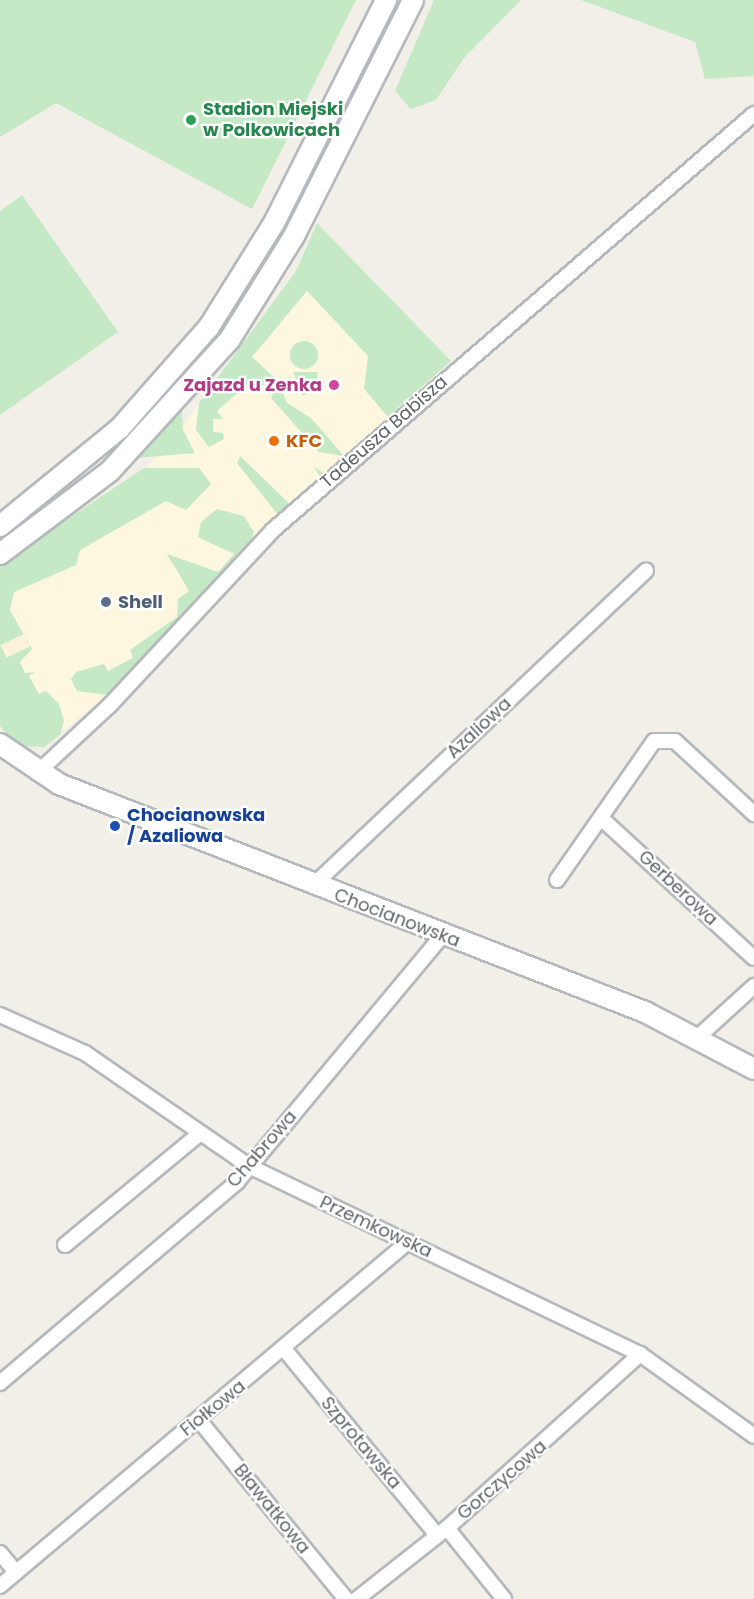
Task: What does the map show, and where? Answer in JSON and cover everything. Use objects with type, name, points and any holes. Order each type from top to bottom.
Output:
[{"type":"main road","points":[[0,526],[120,428],[208,327],[274,224],[386,0]]},
{"type":"main road","points":[[0,554],[110,471],[230,339],[294,236],[412,0]]},
{"type":"main road","name":"Chocianowska","points":[[0,744],[37,773],[317,887],[698,1037],[754,1069]]},
{"type":"street","name":"Tadeusza Babisza","points":[[37,773],[110,705],[273,530],[754,114]]},
{"type":"street","name":"Azaliowa","points":[[317,887],[322,877],[646,571]]},
{"type":"street","points":[[557,880],[645,752],[664,738],[675,741],[754,814]]},
{"type":"street","name":"Gerberowa","points":[[601,818],[754,958]]},
{"type":"street","name":"Chabrowa","points":[[0,1383],[249,1166],[442,936]]},
{"type":"street","points":[[698,1037],[754,986]]},
{"type":"street","name":"Przemkowska","points":[[0,1015],[85,1053],[199,1134],[249,1166],[640,1354],[754,1436]]},
{"type":"street","points":[[65,1245],[199,1134]]},
{"type":"street","name":"Fiołkowa","points":[[0,1586],[198,1419],[285,1350],[408,1242]]},
{"type":"street","name":"Szprotawska","points":[[285,1350],[504,1599]]},
{"type":"street","name":"Gorczycowa","points":[[357,1599],[442,1531],[640,1354]]},
{"type":"street","name":"Bławatkowa","points":[[198,1419],[346,1599]]},
{"type":"street","points":[[0,1553],[16,1572]]},
{"type":"shaded area","points":[[317,223],[451,361],[252,539],[108,695],[64,730],[47,736],[5,670],[0,574],[129,487],[174,438],[296,271]]},
{"type":"green space","name":"Stadion Miejski w Polkowicach","points":[[0,0],[356,0],[252,209],[56,103],[0,137]]},
{"type":"green space","points":[[434,0],[521,0],[464,58],[436,100],[411,109],[395,91]]},
{"type":"green space","points":[[581,0],[754,0],[754,76],[705,79],[695,42]]},
{"type":"green space","points":[[22,195],[118,332],[0,415],[0,211]]},
{"type":"green space","points":[[317,223],[451,361],[388,417],[364,389],[368,356],[307,291],[252,357],[278,381],[287,403],[311,418],[344,456],[319,452],[271,398],[275,390],[268,382],[261,386],[253,379],[217,411],[223,419],[213,419],[213,432],[223,433],[224,439],[209,447],[196,430],[199,403],[296,271]]},
{"type":"green space","points":[[304,341],[314,345],[318,355],[314,365],[304,369],[294,365],[290,355],[294,345]]},
{"type":"green space","points":[[293,372],[318,372],[316,386],[303,396]]},
{"type":"green space","points":[[182,410],[183,430],[195,453],[136,458]]},
{"type":"green space","points":[[240,456],[291,505],[321,478],[314,467],[327,475],[281,514],[278,515],[237,463]]},
{"type":"green space","points":[[144,468],[199,468],[211,484],[186,510],[166,501],[80,550],[76,565],[14,592],[10,610],[32,649],[20,662],[25,673],[35,672],[29,676],[39,694],[46,691],[59,704],[64,721],[60,735],[44,747],[17,746],[0,726],[0,564]]},
{"type":"green space","points":[[217,509],[244,516],[254,532],[252,539],[108,695],[77,691],[71,679],[76,672],[104,664],[108,671],[133,658],[130,650],[177,617],[178,599],[189,591],[167,554],[218,572],[234,554],[198,537],[201,522]]},
{"type":"sand","points":[[24,634],[30,647],[6,658],[0,645]]},
{"type":"place","name":"Stadion Miejski w Polkowicach","points":[[191,120]]},
{"type":"place","name":"Zajazd u Zenka","points":[[334,385]]},
{"type":"place","name":"KFC","points":[[274,441]]},
{"type":"place","name":"Shell","points":[[106,602]]},
{"type":"place","name":"Chocianowska / Azaliowa","points":[[115,826]]}]
